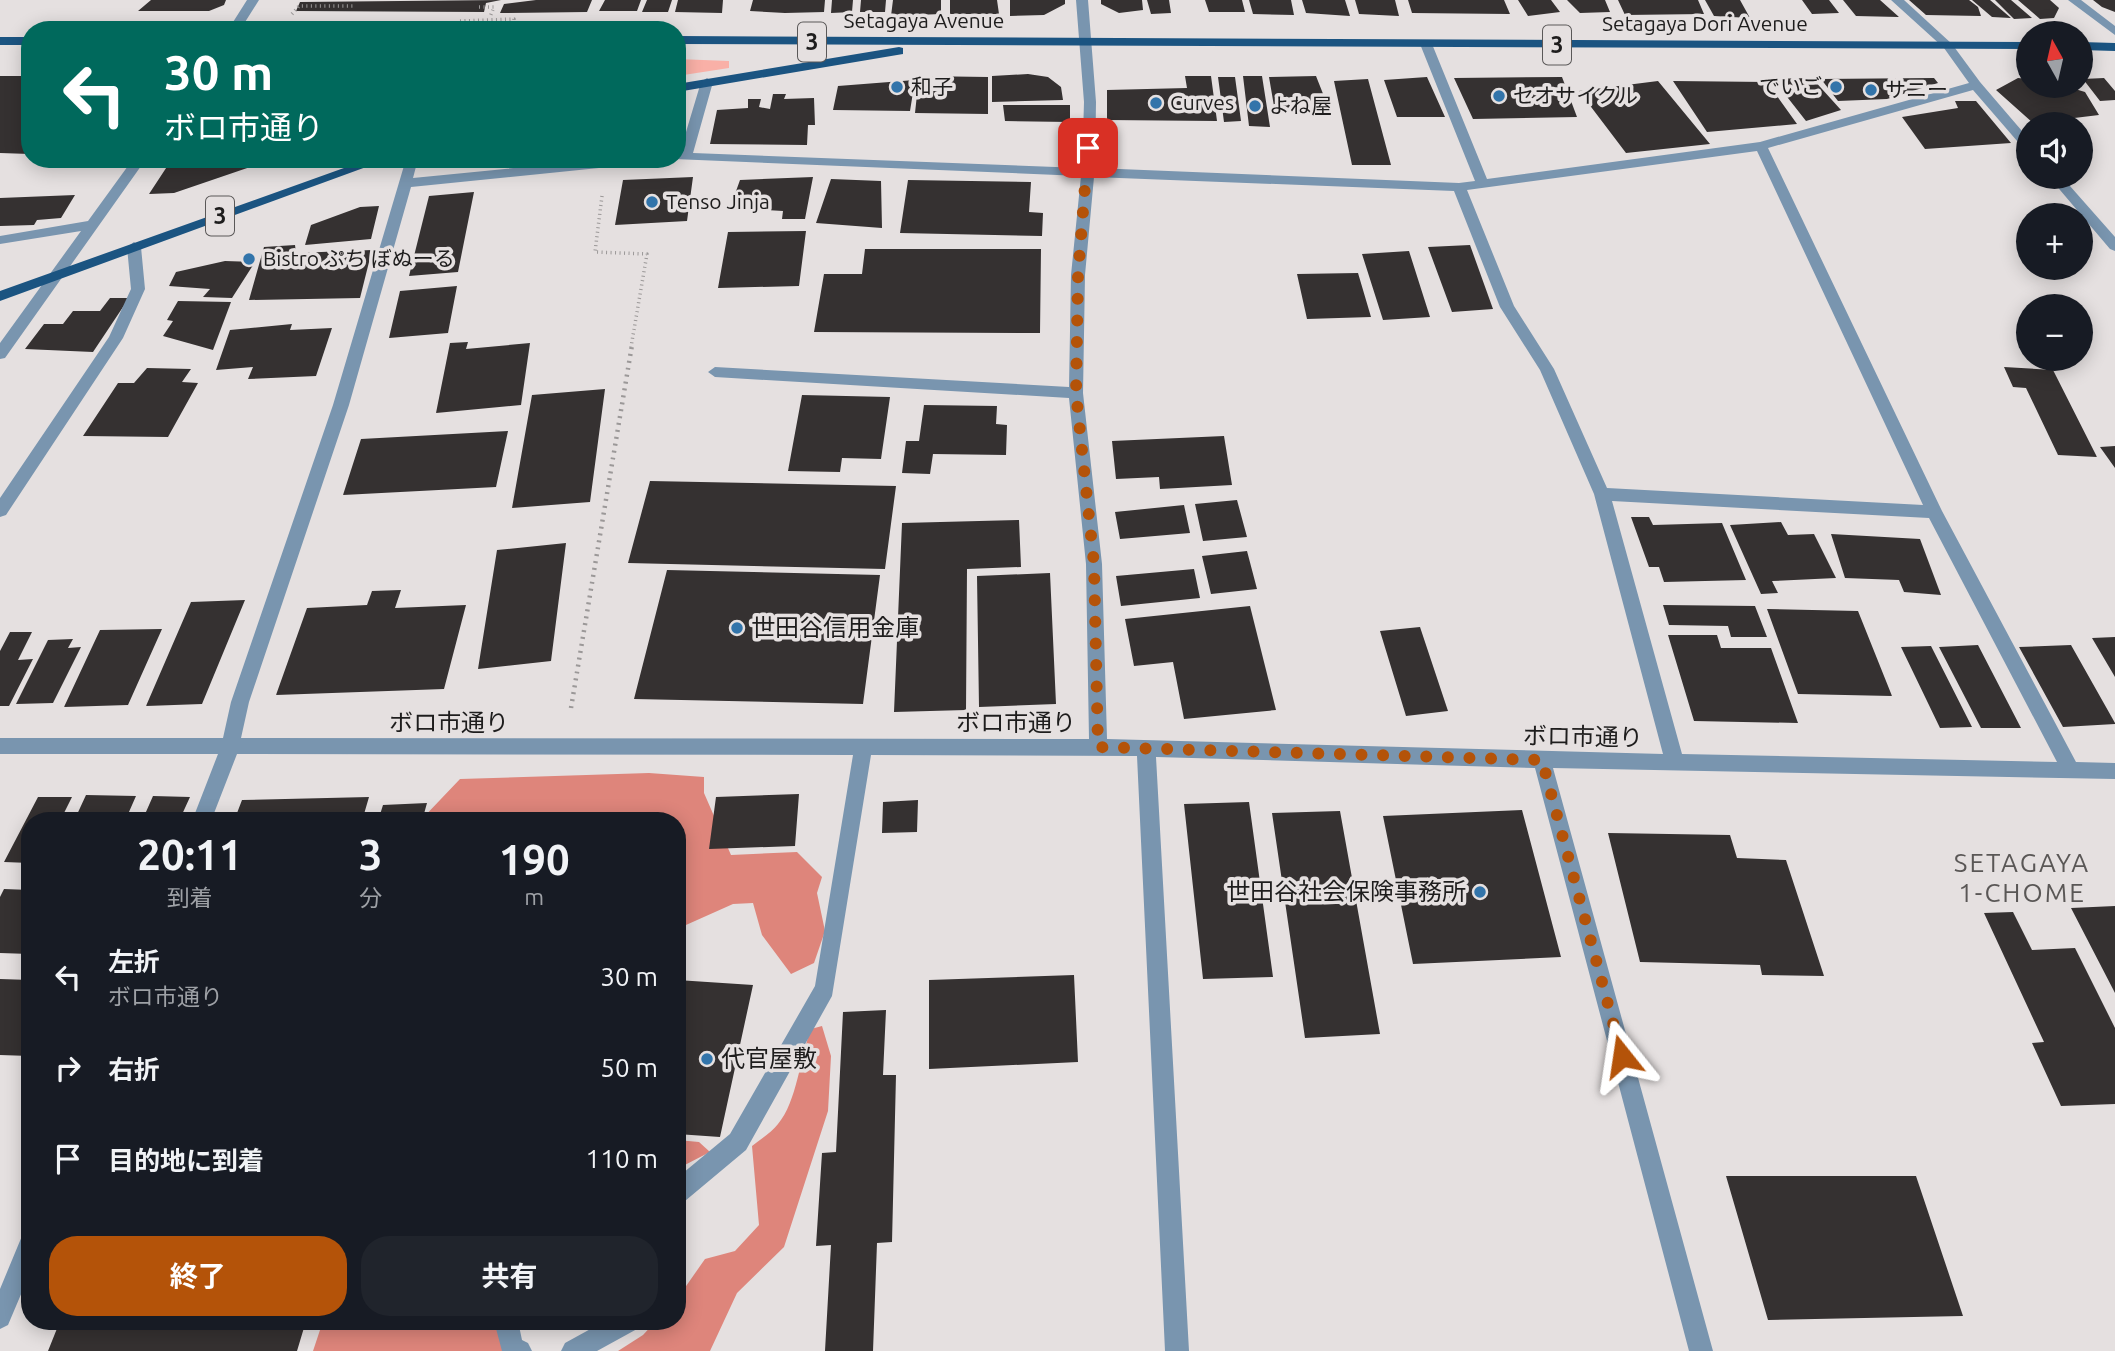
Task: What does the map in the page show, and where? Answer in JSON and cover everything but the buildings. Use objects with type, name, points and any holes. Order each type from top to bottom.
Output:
[{"type":"main road","name":"Setagaya Avenue","points":[[686,40],[1087,43]]},
{"type":"main road","points":[[0,41],[21,41]]},
{"type":"main road","points":[[686,86],[947,43]]},
{"type":"main road","name":"Setagaya Dori Avenue","points":[[1087,43],[2016,46]]},
{"type":"main road","points":[[2093,46],[2115,47]]},
{"type":"main road","name":"3","points":[[0,296],[357,168]]},
{"type":"street","points":[[239,21],[253,0]]},
{"type":"street","points":[[1082,0],[1087,43],[1088,171],[1078,275],[1076,393],[1094,564],[1098,747]]},
{"type":"street","points":[[1897,0],[1948,46],[1976,85],[2016,132]]},
{"type":"street","points":[[2074,0],[2115,32]]},
{"type":"street","points":[[1426,44],[1483,185]]},
{"type":"street","points":[[686,141],[707,82]]},
{"type":"street","points":[[686,155],[1459,187],[1761,146],[1976,85]]},
{"type":"street","points":[[1761,146],[1934,512],[2071,770]]},
{"type":"street","points":[[0,354],[133,168]]},
{"type":"street","points":[[205,812],[230,748],[240,702],[341,405],[410,168]]},
{"type":"street","points":[[406,183],[557,168]]},
{"type":"street","points":[[1459,187],[1507,307],[1547,369],[1602,494],[1675,763]]},
{"type":"street","points":[[2065,189],[2115,246]]},
{"type":"street","points":[[0,240],[92,225]]},
{"type":"street","points":[[0,511],[116,338],[138,289],[134,247]]},
{"type":"street","points":[[715,372],[1076,393]]},
{"type":"street","points":[[1602,494],[1934,512]]},
{"type":"street","name":"ボロ市通り","points":[[0,746],[1098,747],[1542,760],[2115,771]]},
{"type":"street","points":[[686,1185],[738,1142],[825,989],[863,747]]},
{"type":"street","points":[[1146,749],[1177,1351]]},
{"type":"street","points":[[1542,760],[1701,1351]]},
{"type":"street","points":[[0,1317],[21,1266]]},
{"type":"street","points":[[508,1330],[513,1350],[520,1351]]},
{"type":"street","points":[[573,1351],[612,1330]]},
{"type":"path","points":[[292,14],[299,6],[355,6]]},
{"type":"path","points":[[479,7],[494,7],[490,17]]},
{"type":"path","points":[[460,21],[514,21]]},
{"type":"path","points":[[564,747],[647,254],[595,252],[600,212]]},
{"type":"shaded area","points":[[686,59],[729,61],[729,68],[686,75]]},
{"type":"shaded area","points":[[649,773],[704,777],[704,793],[731,855],[797,852],[822,877],[817,893],[825,931],[814,963],[791,974],[762,935],[753,903],[733,904],[686,925],[686,812],[429,812],[460,779]]},
{"type":"shaded area","points":[[822,1026],[831,1056],[828,1111],[784,1247],[737,1293],[710,1351],[618,1351],[648,1330],[686,1330],[686,1286],[705,1259],[735,1251],[759,1225],[752,1146],[773,1130],[790,1104],[811,1029]]},
{"type":"shaded area","points":[[686,1141],[699,1142],[710,1152],[686,1164]]},
{"type":"shaded area","points":[[320,1330],[516,1330],[504,1351],[313,1351]]},
{"type":"place","name":"和子","points":[[897,87]]},
{"type":"place","name":"でいご","points":[[1836,87]]},
{"type":"place","name":"サニー","points":[[1871,90]]},
{"type":"place","name":"セオサイクル","points":[[1499,96]]},
{"type":"place","name":"Curves","points":[[1156,103]]},
{"type":"place","name":"よね屋","points":[[1255,106]]},
{"type":"place","name":"Tenso Jinja","points":[[652,202]]},
{"type":"place","name":"Bistro ぷち ぼぬーる","points":[[249,259]]},
{"type":"place","name":"世田谷信用金庫","points":[[737,628]]},
{"type":"place","name":"世田谷社会保険事務所","points":[[1480,892]]},
{"type":"place","name":"代官屋敷","points":[[707,1059]]},
{"type":"district","name":"SETAGAYA 1-CHOME","points":[[2022,878]]},
{"type":"route","points":[[1088,148],[1078,275],[1076,393],[1094,564],[1098,747],[1542,760],[1622,1056]]}]
